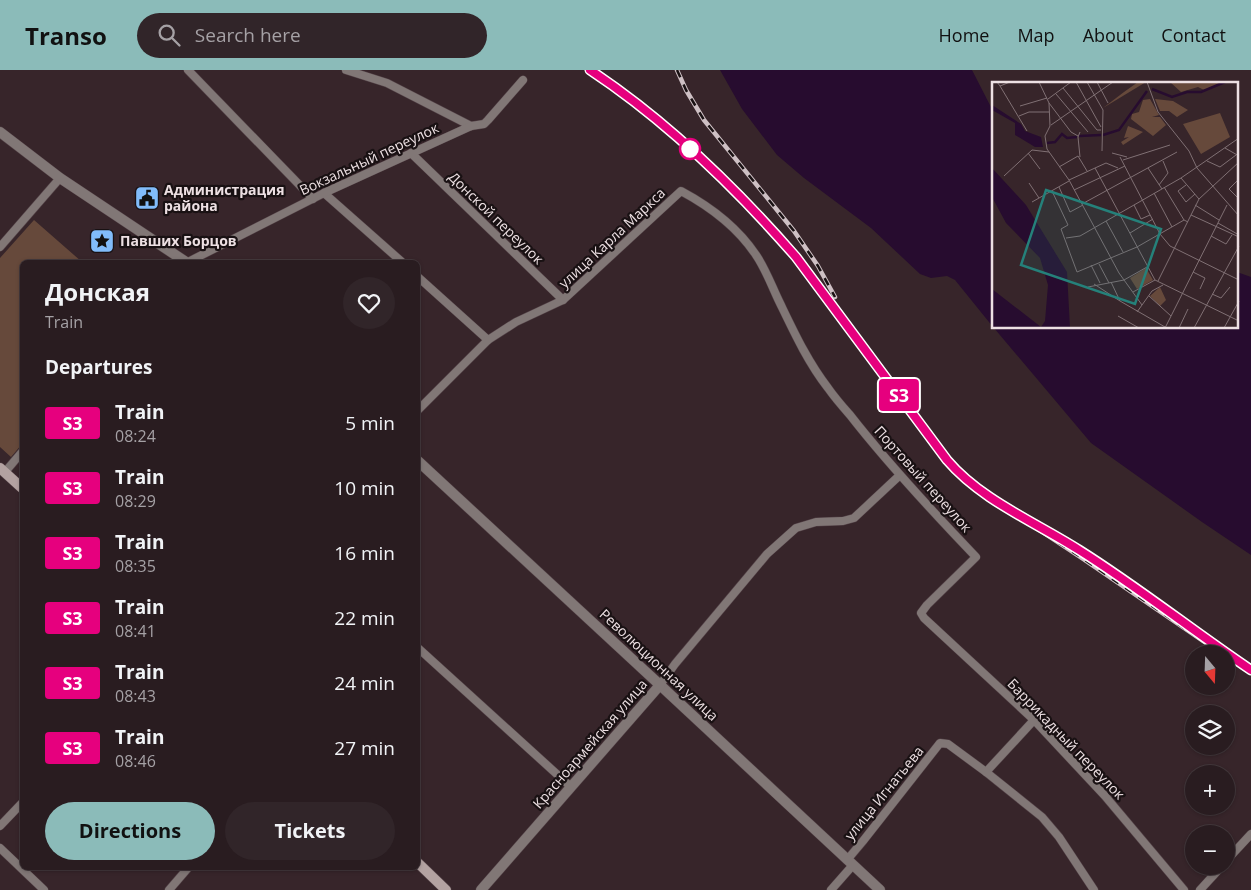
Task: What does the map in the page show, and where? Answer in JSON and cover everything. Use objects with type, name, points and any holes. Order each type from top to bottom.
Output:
[{"type":"main road","points":[[3,470],[20,486]]},
{"type":"main road","points":[[420,865],[446,890]]},
{"type":"street","points":[[188,70],[313,199]]},
{"type":"street","points":[[346,70],[387,83],[471,126]]},
{"type":"street","name":"Вокзальный переулок","points":[[191,260],[324,193],[471,126],[484,124],[523,80]]},
{"type":"street","points":[[0,132],[60,178],[184,260]]},
{"type":"street","name":"Донской переулок","points":[[411,153],[563,300]]},
{"type":"street","points":[[0,247],[60,178]]},
{"type":"street","name":"улица Карла Маркса","points":[[420,408],[488,340],[516,322],[563,300],[681,191]]},
{"type":"street","name":"Портовый переулок","points":[[681,191],[723,220],[755,253],[764,268],[797,339],[810,363],[828,389],[876,449],[976,557],[921,613]]},
{"type":"street","points":[[324,193],[400,260]]},
{"type":"street","points":[[420,279],[488,340]]},
{"type":"street","points":[[3,470],[20,454]]},
{"type":"street","name":"Революционная улица","points":[[420,463],[880,890]]},
{"type":"street","name":"Красноармейская улица","points":[[480,890],[660,685],[675,664],[774,547],[796,528],[816,522],[843,521],[854,518],[900,475]]},
{"type":"street","name":"Баррикадный переулок","points":[[921,613],[924,618],[1034,720],[1106,796],[1184,890]]},
{"type":"street","points":[[420,650],[571,787]]},
{"type":"street","points":[[1034,720],[986,772],[1042,817],[1058,836],[1094,890]]},
{"type":"street","name":"улица Игнатьева","points":[[831,890],[863,840],[940,743],[948,744],[986,772]]},
{"type":"street","points":[[0,826],[20,805]]},
{"type":"street","points":[[1235,851],[1251,834]]},
{"type":"street","points":[[0,848],[20,867]]},
{"type":"street","points":[[23,870],[44,890]]},
{"type":"street","points":[[169,890],[186,870]]},
{"type":"street","points":[[1200,890],[1214,875]]},
{"type":"shaded area","points":[[720,70],[972,70],[992,109],[992,326],[955,280],[947,276],[931,278],[920,274],[871,228],[804,178],[777,155],[742,109]]},
{"type":"shaded area","points":[[34,220],[80,260],[20,260],[20,446],[11,457],[0,447],[0,258]]},
{"type":"shaded area","points":[[1238,272],[1251,277],[1251,555],[1091,443],[995,329],[1238,329]]},
{"type":"railway","points":[[590,70],[673,133],[773,231],[796,257],[947,460],[965,480],[1209,645]]},
{"type":"railway","points":[[677,70],[686,90],[704,120],[794,231],[818,266],[835,297]]},
{"type":"railway","points":[[1235,659],[1251,670]]},
{"type":"train","name":"S3","points":[[590,70],[634,101],[690,149],[772,229],[796,257],[947,460],[965,480],[1114,573],[1251,670]]},
{"type":"place","name":"Администрация района","points":[[147,198]]},
{"type":"place","name":"Павших Борцов","points":[[102,241]]}]
